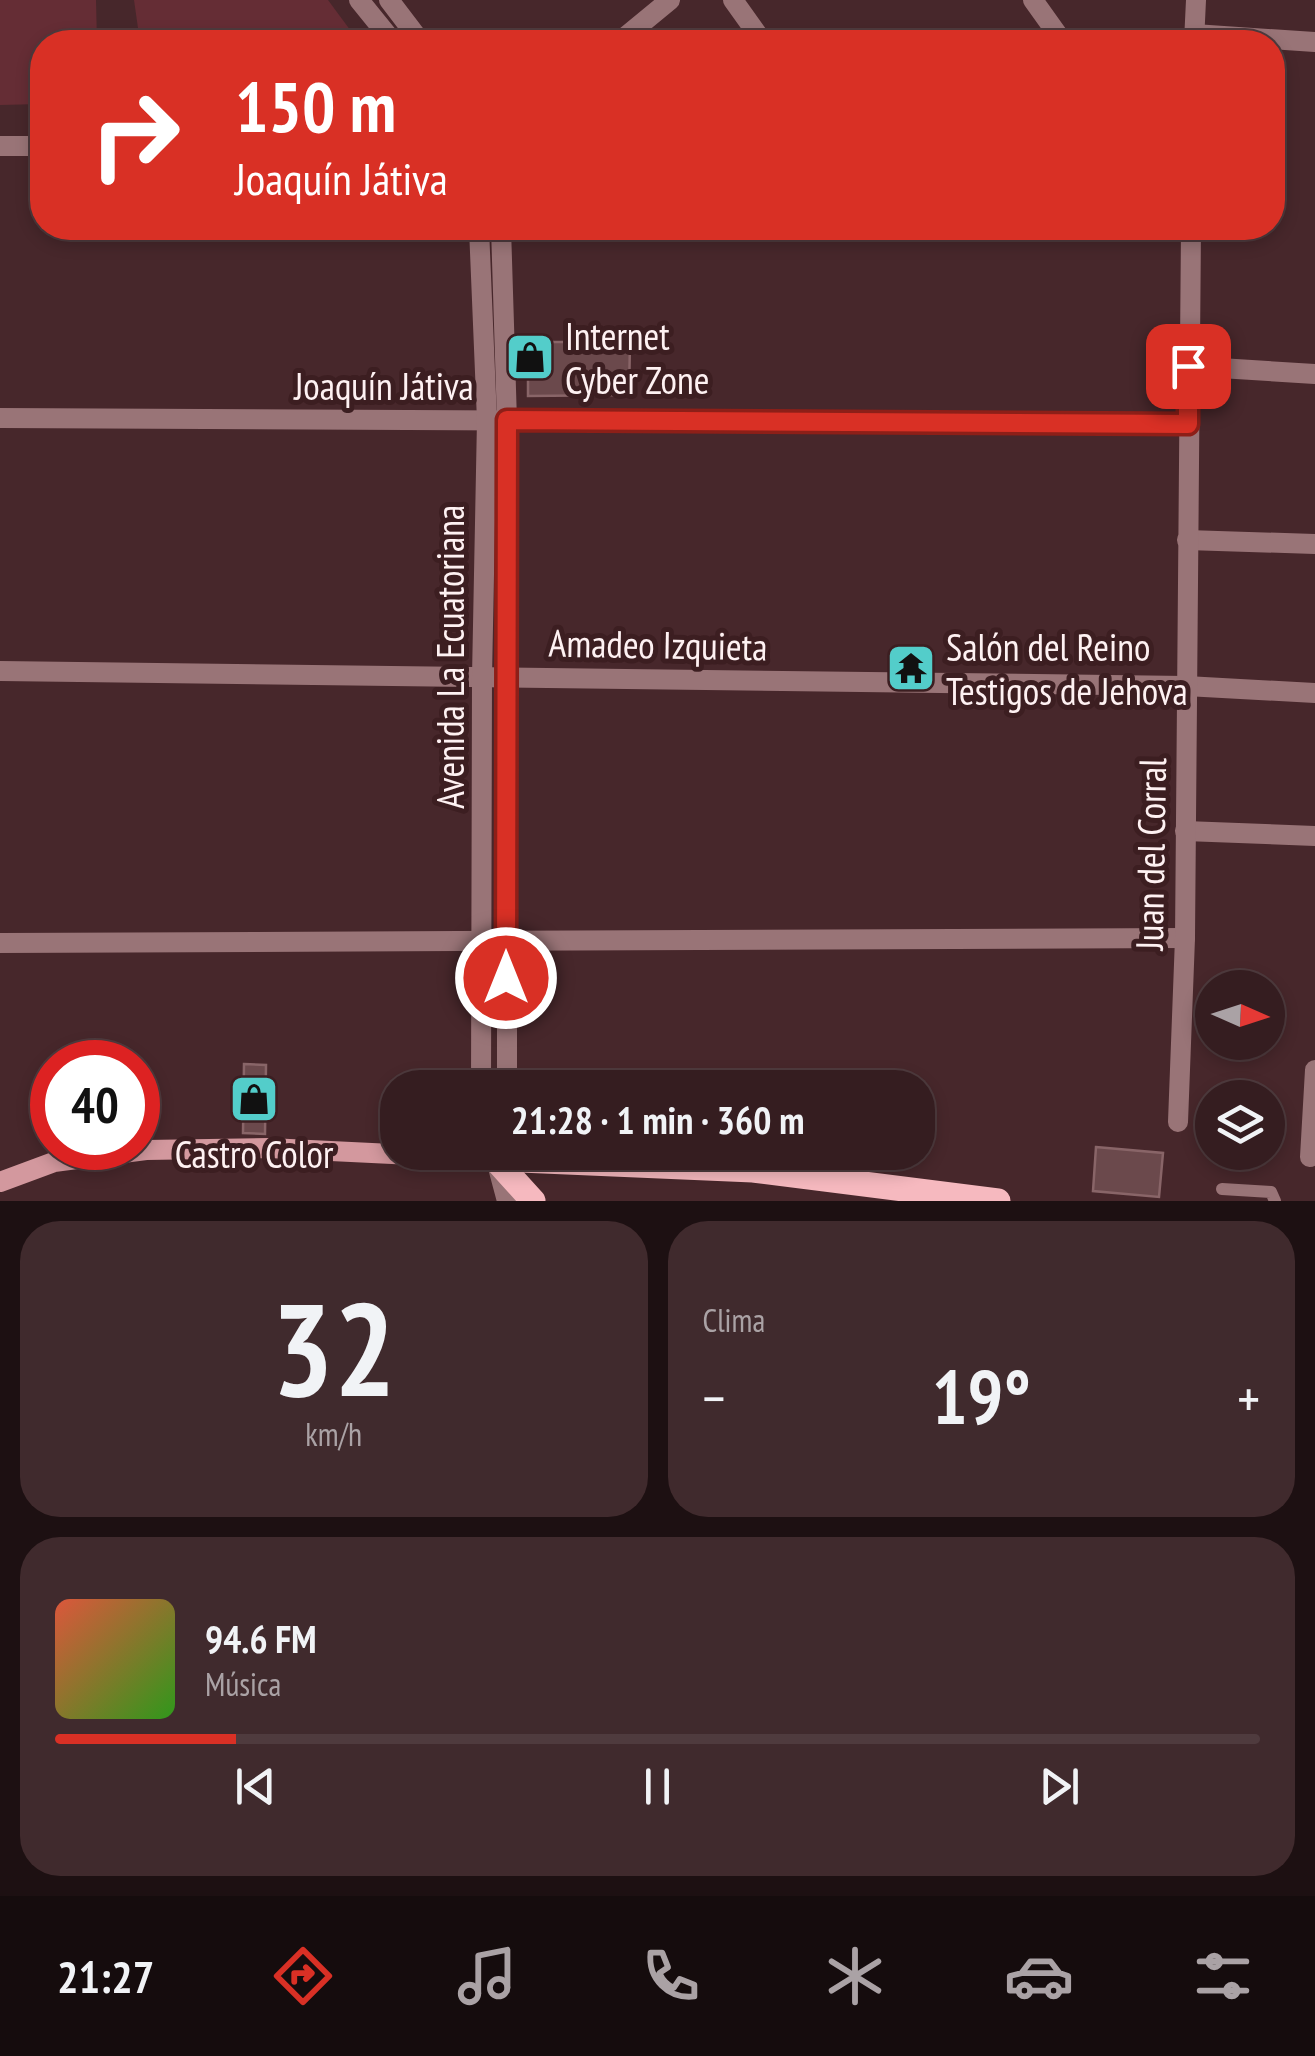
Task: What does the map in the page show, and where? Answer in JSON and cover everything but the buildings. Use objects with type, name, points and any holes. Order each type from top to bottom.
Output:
[{"type":"main road","points":[[0,1182],[54,1162],[146,1150],[380,1151]]},
{"type":"main road","points":[[508,1170],[534,1201]]},
{"type":"main road","points":[[754,1170],[998,1201]]},
{"type":"street","points":[[360,0],[384,30]]},
{"type":"street","points":[[389,0],[412,30]]},
{"type":"street","points":[[634,30],[670,0]]},
{"type":"street","points":[[733,0],[754,30]]},
{"type":"street","points":[[1034,0],[1055,30]]},
{"type":"street","points":[[1194,30],[1196,0]]},
{"type":"street","points":[[1285,41],[1315,42]]},
{"type":"street","points":[[0,146],[30,146]]},
{"type":"street","name":"Avenida La Ecuatoriana","points":[[480,240],[497,420],[482,677],[482,1070]]},
{"type":"street","points":[[501,240],[497,420],[508,677],[507,1070]]},
{"type":"street","name":"Juan del Corral","points":[[1178,1122],[1184,938],[1190,240]]},
{"type":"street","points":[[1188,366],[1315,374]]},
{"type":"street","name":"Joaquín Játiva","points":[[0,418],[1188,424]]},
{"type":"street","points":[[1187,540],[1315,544]]},
{"type":"street","name":"Amadeo Izquieta","points":[[0,671],[1186,686],[1315,693]]},
{"type":"street","points":[[1185,831],[1315,836]]},
{"type":"street","points":[[0,944],[1184,938]]},
{"type":"street","points":[[1310,1157],[1315,1070]]},
{"type":"street","points":[[499,1170],[507,1201]]},
{"type":"lane","points":[[1222,1189],[1271,1192],[1275,1201]]},
{"type":"shaded area","points":[[0,0],[96,0],[97,30],[30,30],[30,104],[0,105]]},
{"type":"shaded area","points":[[134,0],[328,0],[350,30],[138,30]]},
{"type":"place","name":"Internet Cyber Zone","points":[[530,357]]},
{"type":"place","name":"Salón del Reino Testigos de Jehova","points":[[911,668]]},
{"type":"place","name":"Castro Color","points":[[254,1099]]},
{"type":"route","points":[[506,978],[507,420],[1188,424],[1188,366]]}]
